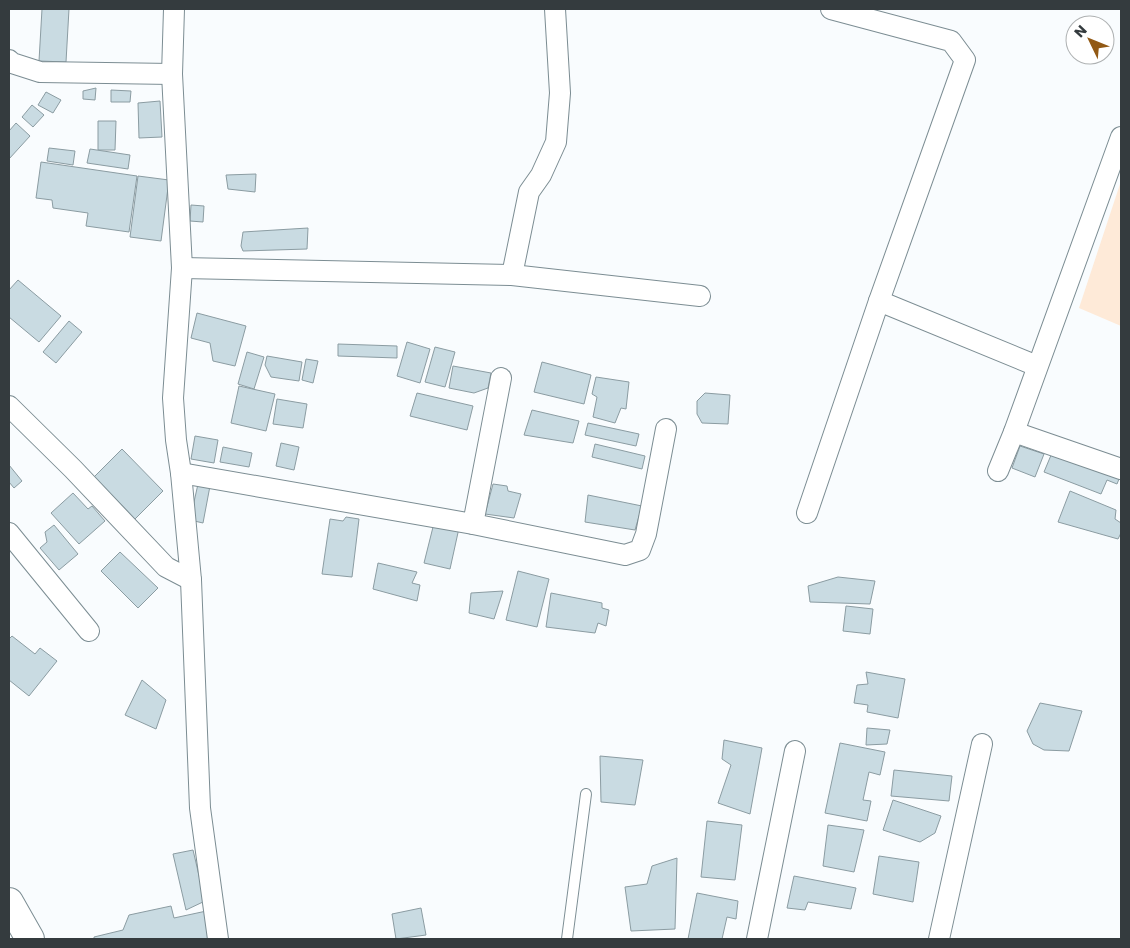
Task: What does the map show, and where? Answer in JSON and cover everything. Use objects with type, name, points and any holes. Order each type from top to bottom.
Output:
[{"type":"street","points":[[174,9],[172,74],[182,268],[173,398],[191,580],[200,808],[218,939]]},
{"type":"street","points":[[512,274],[529,192],[541,175],[556,142],[560,93],[555,9]]},
{"type":"street","points":[[807,513],[879,301],[965,60],[951,41],[831,9]]},
{"type":"street","points":[[9,60],[12,63],[40,72],[172,74]]},
{"type":"street","points":[[998,471],[1014,432],[1121,137]]},
{"type":"street","points":[[182,268],[512,274],[700,296]]},
{"type":"street","points":[[879,301],[1038,366]]},
{"type":"street","points":[[473,524],[501,378]]},
{"type":"street","points":[[9,406],[73,469],[166,567],[191,580]]},
{"type":"street","points":[[181,473],[473,524],[625,555],[640,550],[646,534],[666,429]]},
{"type":"street","points":[[1014,432],[1121,469]]},
{"type":"street","points":[[9,533],[89,631]]},
{"type":"street","points":[[939,939],[982,744]]},
{"type":"street","points":[[757,939],[795,751]]},
{"type":"street","points":[[9,902],[30,939]]},
{"type":"lane","points":[[567,939],[586,794]]},
{"type":"shaded area","points":[[1121,181],[1121,326],[1079,308]]},
{"type":"building","points":[[42,9],[69,9],[66,62],[39,61]]},
{"type":"building","points":[[96,88],[95,100],[83,99],[83,91]]},
{"type":"building","points":[[111,90],[131,91],[130,102],[111,102]]},
{"type":"building","points":[[46,92],[61,100],[53,113],[38,105]]},
{"type":"building","points":[[160,101],[162,137],[139,138],[138,103]]},
{"type":"building","points":[[32,105],[44,115],[33,127],[22,117]]},
{"type":"building","points":[[98,121],[116,121],[115,150],[98,150]]},
{"type":"building","points":[[16,123],[30,136],[9,159],[9,131]]},
{"type":"building","points":[[49,148],[75,151],[73,165],[47,161]]},
{"type":"building","points":[[90,149],[130,155],[128,169],[87,163]]},
{"type":"building","points":[[41,162],[137,176],[129,232],[86,226],[88,213],[53,208],[52,200],[36,198]]},
{"type":"building","points":[[256,174],[255,192],[228,189],[226,175]]},
{"type":"building","points":[[138,176],[169,180],[161,241],[130,237]]},
{"type":"building","points":[[191,205],[204,206],[203,222],[190,221]]},
{"type":"building","points":[[308,228],[307,249],[243,251],[241,246],[243,232]]},
{"type":"building","points":[[18,280],[61,316],[39,342],[9,317],[9,290]]},
{"type":"building","points":[[197,313],[246,326],[235,366],[213,361],[210,343],[191,338]]},
{"type":"building","points":[[69,321],[82,332],[56,363],[43,352]]},
{"type":"building","points":[[407,342],[430,349],[420,383],[397,376]]},
{"type":"building","points":[[338,344],[397,346],[397,358],[338,356]]},
{"type":"building","points":[[435,347],[455,352],[445,387],[425,382]]},
{"type":"building","points":[[247,352],[264,357],[254,389],[238,384]]},
{"type":"building","points":[[267,356],[302,362],[299,381],[271,377],[265,365]]},
{"type":"building","points":[[306,359],[318,361],[313,383],[302,380]]},
{"type":"building","points":[[542,362],[591,375],[584,404],[534,392]]},
{"type":"building","points":[[453,366],[491,373],[488,388],[474,393],[449,388]]},
{"type":"building","points":[[596,377],[629,382],[626,409],[621,408],[615,423],[593,417],[597,397],[592,394]]},
{"type":"building","points":[[239,386],[275,394],[266,431],[231,423]]},
{"type":"building","points":[[417,393],[473,406],[467,430],[410,416]]},
{"type":"building","points":[[705,393],[730,395],[728,424],[702,423],[697,414],[697,401]]},
{"type":"building","points":[[277,399],[307,404],[303,428],[273,424]]},
{"type":"building","points":[[532,410],[579,421],[573,443],[524,435]]},
{"type":"building","points":[[588,423],[639,434],[636,446],[585,435]]},
{"type":"building","points":[[195,436],[218,440],[214,463],[191,459]]},
{"type":"building","points":[[281,443],[299,447],[294,470],[276,466]]},
{"type":"building","points":[[595,444],[645,456],[642,469],[592,457]]},
{"type":"building","points":[[1020,446],[1044,454],[1035,477],[1012,468]]},
{"type":"building","points":[[223,447],[252,453],[249,467],[220,462]]},
{"type":"building","points":[[1054,448],[1121,474],[1117,484],[1107,480],[1101,494],[1044,472]]},
{"type":"building","points":[[122,449],[163,491],[135,519],[94,477]]},
{"type":"building","points":[[9,465],[22,481],[14,488],[9,482]]},
{"type":"building","points":[[198,484],[210,486],[203,523],[190,520]]},
{"type":"building","points":[[493,484],[507,486],[508,491],[521,494],[514,518],[485,514]]},
{"type":"building","points":[[1070,491],[1116,510],[1115,519],[1121,523],[1121,533],[1118,539],[1058,522]]},
{"type":"building","points":[[73,493],[88,509],[92,506],[105,521],[79,544],[51,513]]},
{"type":"building","points":[[588,495],[642,506],[635,530],[585,522]]},
{"type":"building","points":[[346,517],[359,519],[352,577],[322,574],[330,519],[343,521]]},
{"type":"building","points":[[434,523],[459,528],[450,569],[424,563]]},
{"type":"building","points":[[54,525],[78,554],[59,570],[40,548],[47,542],[45,532]]},
{"type":"building","points":[[120,552],[158,588],[138,608],[101,571]]},
{"type":"building","points":[[378,563],[417,572],[412,583],[420,585],[417,601],[373,589]]},
{"type":"building","points":[[518,571],[549,579],[537,627],[506,620]]},
{"type":"building","points":[[838,577],[875,581],[870,604],[810,602],[808,586]]},
{"type":"building","points":[[503,591],[494,619],[469,613],[471,593]]},
{"type":"building","points":[[551,593],[602,603],[602,608],[609,610],[606,626],[598,623],[595,633],[546,627]]},
{"type":"building","points":[[846,606],[873,609],[870,634],[843,631]]},
{"type":"building","points":[[12,636],[35,654],[40,648],[57,661],[29,696],[9,680],[9,639]]},
{"type":"building","points":[[866,672],[905,679],[898,718],[867,712],[868,705],[854,703],[857,685],[868,684]]},
{"type":"building","points":[[142,680],[166,700],[156,729],[125,715]]},
{"type":"building","points":[[1040,703],[1082,711],[1069,751],[1044,750],[1033,744],[1027,731]]},
{"type":"building","points":[[867,728],[890,730],[887,744],[866,745]]},
{"type":"building","points":[[724,740],[762,748],[750,814],[718,803],[731,765],[722,759]]},
{"type":"building","points":[[840,743],[885,752],[880,775],[869,772],[863,800],[871,801],[867,821],[825,813]]},
{"type":"building","points":[[600,756],[643,760],[635,805],[601,802]]},
{"type":"building","points":[[894,770],[952,776],[949,801],[891,796]]},
{"type":"building","points":[[893,800],[941,816],[935,833],[920,842],[883,830]]},
{"type":"building","points":[[707,821],[742,825],[735,880],[701,877]]},
{"type":"building","points":[[828,825],[864,830],[854,872],[823,866]]},
{"type":"building","points":[[193,850],[205,901],[186,910],[173,854]]},
{"type":"building","points":[[879,856],[919,862],[913,902],[873,894]]},
{"type":"building","points":[[677,858],[675,929],[631,931],[625,887],[647,884],[652,866]]},
{"type":"building","points":[[794,876],[856,888],[851,909],[808,902],[805,910],[787,908]]},
{"type":"building","points":[[697,893],[738,901],[736,919],[727,917],[722,939],[688,939]]},
{"type":"building","points":[[171,906],[174,918],[211,910],[217,939],[94,939],[94,937],[123,930],[129,915]]},
{"type":"building","points":[[421,908],[426,935],[396,939],[392,914]]}]
